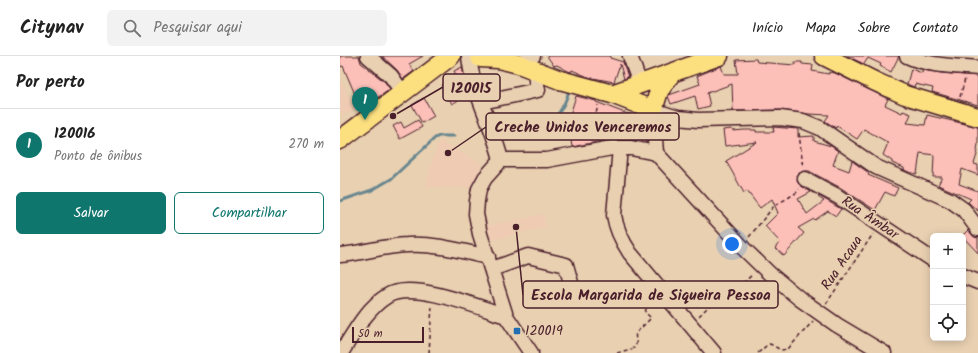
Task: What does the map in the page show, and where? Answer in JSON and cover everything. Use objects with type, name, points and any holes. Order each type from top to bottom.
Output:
[{"type":"main road","points":[[340,140],[451,56]]},
{"type":"main road","points":[[477,56],[524,62],[560,80],[606,93],[652,110],[659,91],[671,74]]},
{"type":"main road","points":[[606,93],[671,74],[719,56]]},
{"type":"main road","points":[[824,56],[906,95],[978,117]]},
{"type":"street","points":[[368,56],[391,76],[404,93]]},
{"type":"street","points":[[477,56],[472,76],[497,143],[501,160]]},
{"type":"street","points":[[630,56],[640,84]]},
{"type":"street","points":[[907,56],[916,60],[931,63],[973,67]]},
{"type":"street","points":[[482,102],[538,90],[524,62]]},
{"type":"street","points":[[656,153],[652,110],[678,118],[698,120],[780,118],[798,120],[820,128],[876,167],[950,200],[964,210],[978,229]]},
{"type":"street","points":[[501,160],[547,160],[587,152],[620,148],[631,148],[656,153],[761,266],[800,299],[837,325],[884,353]]},
{"type":"street","points":[[620,148],[614,205],[615,223],[622,241],[630,253],[690,325],[706,350]]},
{"type":"street","points":[[501,160],[485,178],[479,189],[476,201],[476,214],[480,234],[506,316],[527,351]]},
{"type":"street","name":"Rua Âmbar","points":[[804,179],[837,196],[930,258]]},
{"type":"street","points":[[340,255],[420,244],[437,246],[490,263],[528,256],[568,261],[575,297]]},
{"type":"street","points":[[966,277],[978,282]]},
{"type":"street","points":[[341,353],[370,309],[388,295],[400,291],[433,293],[506,316]]},
{"type":"path","points":[[956,111],[973,67]]},
{"type":"path","points":[[587,152],[606,93]]},
{"type":"path","points":[[741,246],[774,206],[796,193],[801,188],[804,179],[798,120]]},
{"type":"path","name":"Rua Acaua","points":[[758,353],[770,344],[781,350],[788,349],[820,313],[880,224]]},
{"type":"path","points":[[690,325],[720,295],[726,291],[739,287],[761,266]]},
{"type":"path","points":[[429,353],[433,293]]},
{"type":"path","points":[[617,353],[634,348],[637,344],[636,333],[651,318],[646,312],[646,309],[665,294]]},
{"type":"shaded area","points":[[340,78],[354,110],[340,116]]},
{"type":"shaded area","points":[[439,141],[483,164],[478,173],[475,187],[426,187]]},
{"type":"shaded area","points":[[544,214],[545,227],[491,240],[487,226]]},
{"type":"building","points":[[340,56],[359,56],[361,63],[385,82],[390,89],[374,99],[371,93],[357,99],[343,66],[340,67]]},
{"type":"building","points":[[382,56],[423,56],[409,64],[414,71],[403,79],[397,70]]},
{"type":"building","points":[[547,56],[611,56],[610,58],[623,62],[628,77],[624,79],[620,64],[614,82],[588,77],[572,70],[571,72],[568,71],[557,65],[554,66]]},
{"type":"building","points":[[847,56],[899,56],[891,72],[880,66],[881,64],[868,58],[864,64]]},
{"type":"building","points":[[756,59],[757,62],[795,65],[795,62],[802,62],[802,64],[813,65],[812,71],[829,74],[829,72],[835,73],[888,99],[885,105],[902,113],[903,111],[911,114],[907,123],[925,125],[927,115],[978,127],[978,151],[974,164],[978,165],[978,175],[962,169],[959,184],[978,191],[978,211],[968,202],[971,199],[938,185],[942,177],[933,177],[934,155],[920,153],[917,174],[909,172],[892,163],[892,161],[883,155],[888,143],[886,143],[887,142],[864,129],[857,139],[837,126],[836,128],[825,121],[829,115],[780,110],[733,111],[732,84],[707,93],[710,106],[698,109],[695,96],[671,104],[669,95],[700,84],[697,76],[721,66],[724,74],[738,74],[736,60]]},
{"type":"building","points":[[462,67],[468,92],[452,104],[442,85],[457,77],[454,71]]},
{"type":"building","points":[[911,69],[922,73],[923,70],[978,76],[978,105],[932,92],[933,88],[915,84],[914,87],[907,84]]},
{"type":"building","points":[[576,96],[596,101],[625,113],[645,118],[644,125],[646,125],[647,142],[611,139],[572,147],[568,121]],"holes":[[[578,116],[597,121],[594,135],[580,138]]]},
{"type":"building","points":[[424,98],[434,116],[422,123],[412,105]]},
{"type":"building","points":[[418,120],[422,127],[400,139],[393,126],[401,122],[404,128]]},
{"type":"building","points":[[773,127],[798,129],[798,137],[814,136],[814,141],[831,146],[838,151],[833,165],[849,171],[852,161],[869,173],[868,175],[898,188],[894,196],[885,192],[875,210],[841,188],[809,171],[801,172],[797,175],[798,183],[811,192],[798,199],[807,214],[824,201],[818,197],[819,196],[841,209],[836,216],[828,211],[815,220],[814,219],[798,228],[804,233],[784,256],[775,248],[780,242],[765,226],[778,213],[772,199],[760,208],[747,191],[744,193],[726,161],[757,142],[725,146],[723,130],[732,129],[733,131],[756,130],[756,132],[774,132]]},
{"type":"building","points":[[968,230],[974,237],[978,238],[978,253],[966,240],[965,233]]},
{"type":"waterway","points":[[522,133],[538,132],[548,126],[558,115],[569,90]]},
{"type":"waterway","points":[[340,201],[372,190],[391,179],[435,138],[439,136],[454,136]]},
{"type":"place","name":"120015","points":[[393,116]]},
{"type":"place","name":"120016","points":[[365,120]]},
{"type":"place","name":"Creche Unidos Venceremos","points":[[448,153]]},
{"type":"place","name":"Escola Margarida de Siqueira Pessoa","points":[[516,227]]},
{"type":"place","name":"120019","points":[[517,331]]}]
